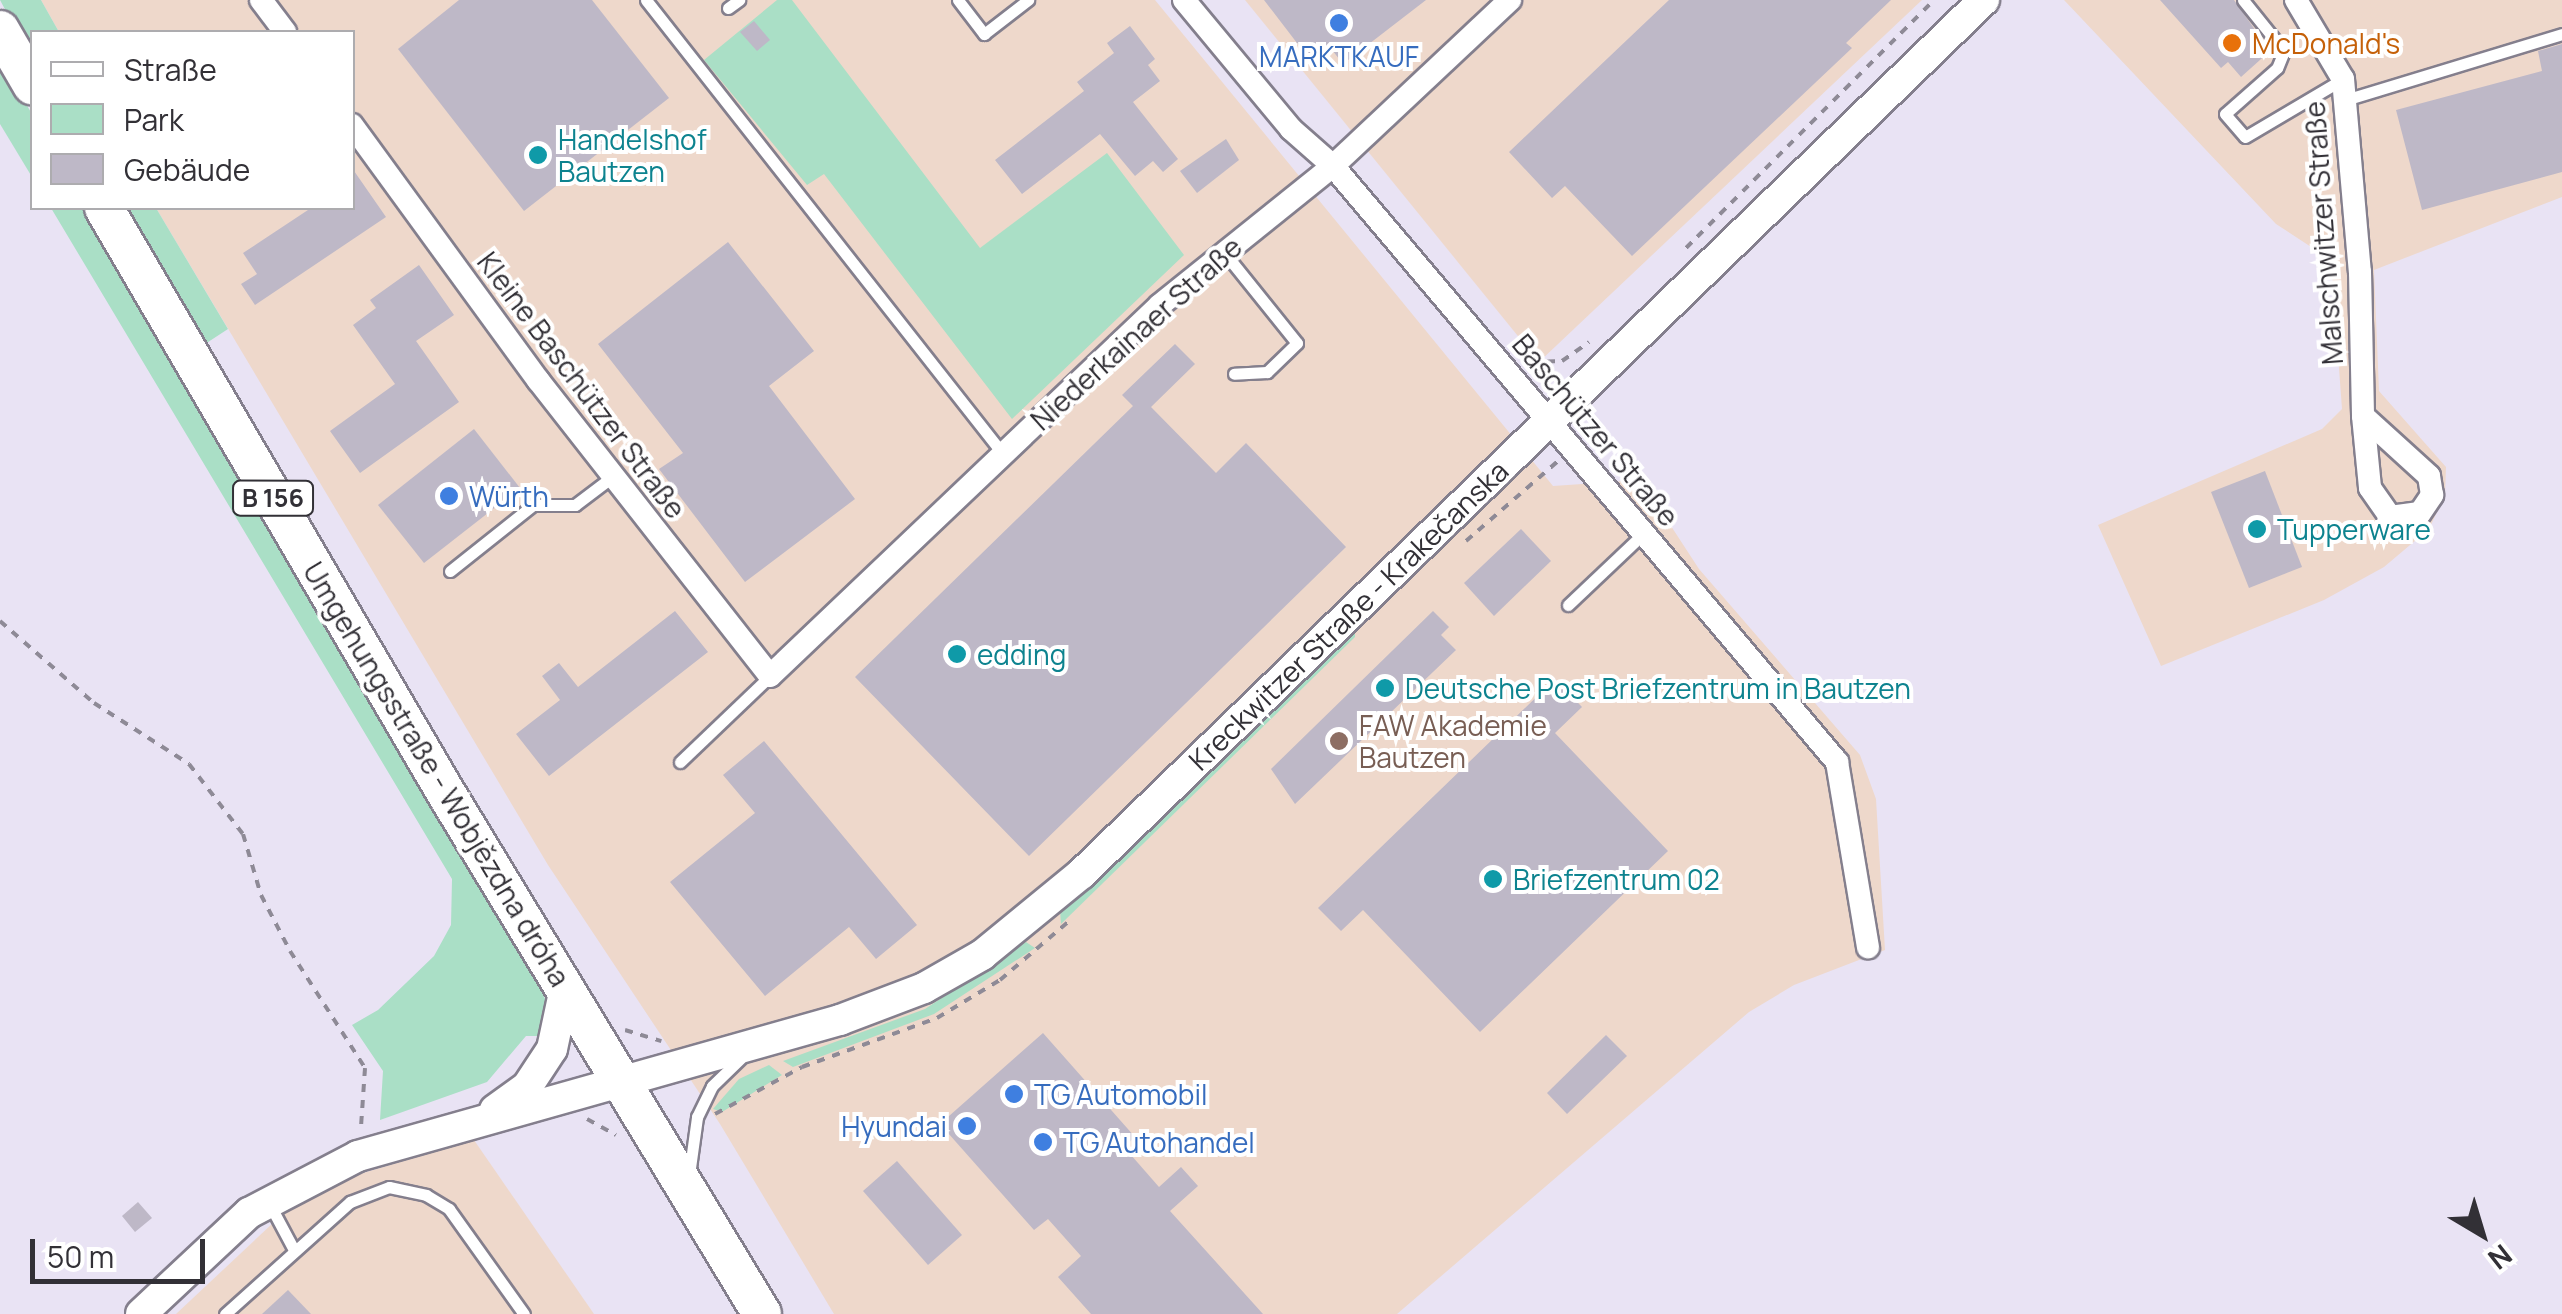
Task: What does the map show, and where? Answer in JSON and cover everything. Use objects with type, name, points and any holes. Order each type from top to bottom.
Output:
[{"type":"main road","points":[[0,30],[30,82]]},
{"type":"main road","name":"Umgehungsstraße - Wobjězdna dróha","points":[[105,210],[620,1080]]},
{"type":"main road","name":"B 156","points":[[620,1080],[762,1314]]},
{"type":"street","points":[[261,0],[284,30]]},
{"type":"street","name":"Baschützer Straße","points":[[1184,0],[1291,129],[1333,166],[1836,762],[1868,947]]},
{"type":"street","name":"Niederkainaer Straße","points":[[770,676],[1224,251],[1333,166],[1510,0]]},
{"type":"street","name":"Kreckwitzer Straße - Krakečanska","points":[[620,1080],[762,1043],[924,988],[1031,918],[1984,0]]},
{"type":"street","name":"Malschwitzer Straße","points":[[2296,0],[2344,89],[2360,272],[2363,416]]},
{"type":"street","name":"Kleine Baschützer Straße","points":[[355,130],[612,476],[770,676]]},
{"type":"street","points":[[482,1119],[527,1086],[552,1050],[565,988]]},
{"type":"street","points":[[141,1314],[267,1201],[358,1156],[620,1080]]},
{"type":"lane","points":[[646,0],[1004,454]]},
{"type":"lane","points":[[958,0],[984,34],[1028,0]]},
{"type":"lane","points":[[2244,0],[2284,51],[2277,68],[2225,114],[2246,137],[2344,89],[2562,34]]},
{"type":"lane","points":[[1224,251],[1297,344],[1267,372],[1234,374]]},
{"type":"lane","points":[[450,570],[533,504],[575,505],[612,476]]},
{"type":"lane","points":[[1568,605],[1644,533]]},
{"type":"lane","points":[[680,762],[770,676]]},
{"type":"lane","points":[[688,1189],[703,1106],[712,1086],[762,1043]]},
{"type":"lane","points":[[225,1314],[350,1202],[389,1187],[426,1195],[449,1209],[524,1314]]},
{"type":"lane","points":[[267,1201],[294,1250]]},
{"type":"path","points":[[1680,254],[1934,0]]},
{"type":"path","points":[[1514,379],[1533,360],[1562,361],[1598,336]]},
{"type":"path","points":[[1458,548],[1572,446]]},
{"type":"path","points":[[0,622],[94,703],[189,764],[243,834],[262,894],[290,950],[364,1068],[358,1156]]},
{"type":"path","points":[[703,1106],[719,1117],[802,1067],[937,1018],[1000,980],[1075,916]]},
{"type":"path","points":[[598,1044],[630,1027],[671,1043]]},
{"type":"path","points":[[572,1115],[613,1136],[645,1120]]},
{"type":"shaded area","points":[[41,0],[1155,0],[1553,486],[1641,480],[1699,569],[1860,755],[1876,799],[1885,950],[1794,985],[1749,1012],[1397,1314],[834,1314],[720,1124],[548,865],[157,210],[355,210],[355,30],[58,30]]},
{"type":"shaded area","points":[[1245,0],[1922,0],[1539,362]]},
{"type":"shaded area","points":[[2064,0],[2562,0],[2562,197],[2374,270],[2379,391],[2446,467],[2445,495],[2429,529],[2384,567],[2324,600],[2161,666],[2098,525],[2322,429],[2342,409],[2331,260],[2276,224]]},
{"type":"shaded area","points":[[474,1140],[594,1314],[176,1314],[289,1208],[343,1179]]},
{"type":"green space","points":[[0,0],[41,0],[58,30],[30,30],[30,56]]},
{"type":"green space","points":[[777,0],[792,0],[980,248],[1107,153],[1184,255],[1012,419],[824,174],[807,185],[704,60]]},
{"type":"green space","points":[[0,60],[30,111],[30,174],[0,124]]},
{"type":"green space","points":[[52,210],[90,210],[546,1001],[544,1036],[526,1036],[487,1082],[380,1120],[383,1071],[352,1025],[378,1010],[434,956],[451,925],[452,879]]},
{"type":"green space","points":[[120,210],[157,210],[228,329],[202,346]]},
{"type":"green space","points":[[1355,633],[1355,637],[1061,924],[1060,910]]},
{"type":"green space","points":[[1026,942],[1035,948],[934,1014],[793,1067],[783,1061],[925,1009]]},
{"type":"green space","points":[[769,1065],[782,1075],[722,1112],[713,1109],[739,1079]]},
{"type":"building","name":"Handelshof Bautzen","points":[[459,0],[592,0],[669,98],[524,211],[398,49]]},
{"type":"building","name":"MARKTKAUF","points":[[1264,0],[1426,0],[1343,64],[1329,46],[1310,60]]},
{"type":"building","points":[[1669,0],[1891,0],[1846,43],[1852,48],[1632,256],[1565,186],[1552,198],[1509,152]]},
{"type":"building","name":"McDonald's","points":[[2160,0],[2234,0],[2270,51],[2241,77],[2228,62],[2221,68]]},
{"type":"building","points":[[754,21],[770,40],[757,51],[740,32]]},
{"type":"building","points":[[1130,26],[1155,59],[1148,65],[1160,81],[1133,102],[1178,159],[1163,172],[1153,161],[1135,176],[1100,134],[1022,194],[995,160],[1084,91],[1077,82],[1114,53],[1107,43]]},
{"type":"building","points":[[2562,44],[2562,172],[2422,210],[2396,110],[2542,71],[2538,51]]},
{"type":"building","points":[[1226,139],[1239,160],[1197,193],[1180,171]]},
{"type":"building","points":[[355,172],[386,217],[255,305],[241,284],[257,274],[243,253],[308,210],[355,210]]},
{"type":"building","points":[[728,242],[814,351],[769,386],[855,499],[745,582],[659,469],[683,453],[598,344]]},
{"type":"building","points":[[419,265],[454,315],[416,341],[459,402],[360,473],[330,431],[395,384],[353,325],[376,308],[370,300]]},
{"type":"building","name":"edding","points":[[1175,344],[1195,364],[1151,407],[1216,473],[1246,443],[1346,547],[1029,856],[855,677],[1133,406],[1122,395]]},
{"type":"building","points":[[474,429],[520,488],[424,563],[378,505]]},
{"type":"building","name":"Tupperware","points":[[2265,471],[2302,567],[2249,588],[2211,492]]},
{"type":"building","points":[[1521,529],[1551,561],[1494,616],[1464,583]]},
{"type":"building","points":[[675,611],[708,652],[549,776],[516,734],[560,700],[542,676],[559,663],[578,687]]},
{"type":"building","name":"Deutsche Post Briefzentrum in Bautzen","points":[[1433,611],[1449,627],[1441,635],[1456,650],[1295,804],[1271,769]]},
{"type":"building","name":"Briefzentrum 02","points":[[1555,679],[1582,707],[1555,733],[1668,851],[1480,1032],[1363,910],[1341,931],[1318,908]]},
{"type":"building","points":[[764,741],[917,925],[876,959],[849,927],[765,996],[670,882],[755,813],[723,775]]},
{"type":"building","name":"TG Autohandel","points":[[1043,1033],[1135,1137],[1124,1147],[1159,1187],[1181,1167],[1198,1186],[1170,1211],[1263,1314],[1091,1314],[1058,1277],[1081,1256],[1048,1219],[1034,1230],[940,1124]]},
{"type":"building","points":[[1606,1035],[1627,1056],[1567,1114],[1547,1093]]},
{"type":"building","points":[[897,1161],[962,1235],[928,1265],[863,1191]]},
{"type":"building","points":[[138,1202],[152,1218],[135,1232],[122,1216]]},
{"type":"building","points":[[288,1290],[311,1314],[262,1314]]},
{"type":"place","name":"MARKTKAUF","points":[[1339,23]]},
{"type":"place","name":"McDonald's","points":[[2232,43]]},
{"type":"place","name":"Handelshof Bautzen","points":[[538,155]]},
{"type":"place","name":"Würth","points":[[449,496]]},
{"type":"place","name":"Tupperware","points":[[2257,529]]},
{"type":"place","name":"edding","points":[[957,654]]},
{"type":"place","name":"Deutsche Post Briefzentrum in Bautzen","points":[[1385,688]]},
{"type":"place","name":"FAW Akademie Bautzen","points":[[1339,741]]},
{"type":"place","name":"Briefzentrum 02","points":[[1493,879]]},
{"type":"place","name":"TG Automobil","points":[[1014,1094]]},
{"type":"place","name":"Hyundai","points":[[967,1126]]},
{"type":"place","name":"TG Autohandel","points":[[1043,1142]]}]
